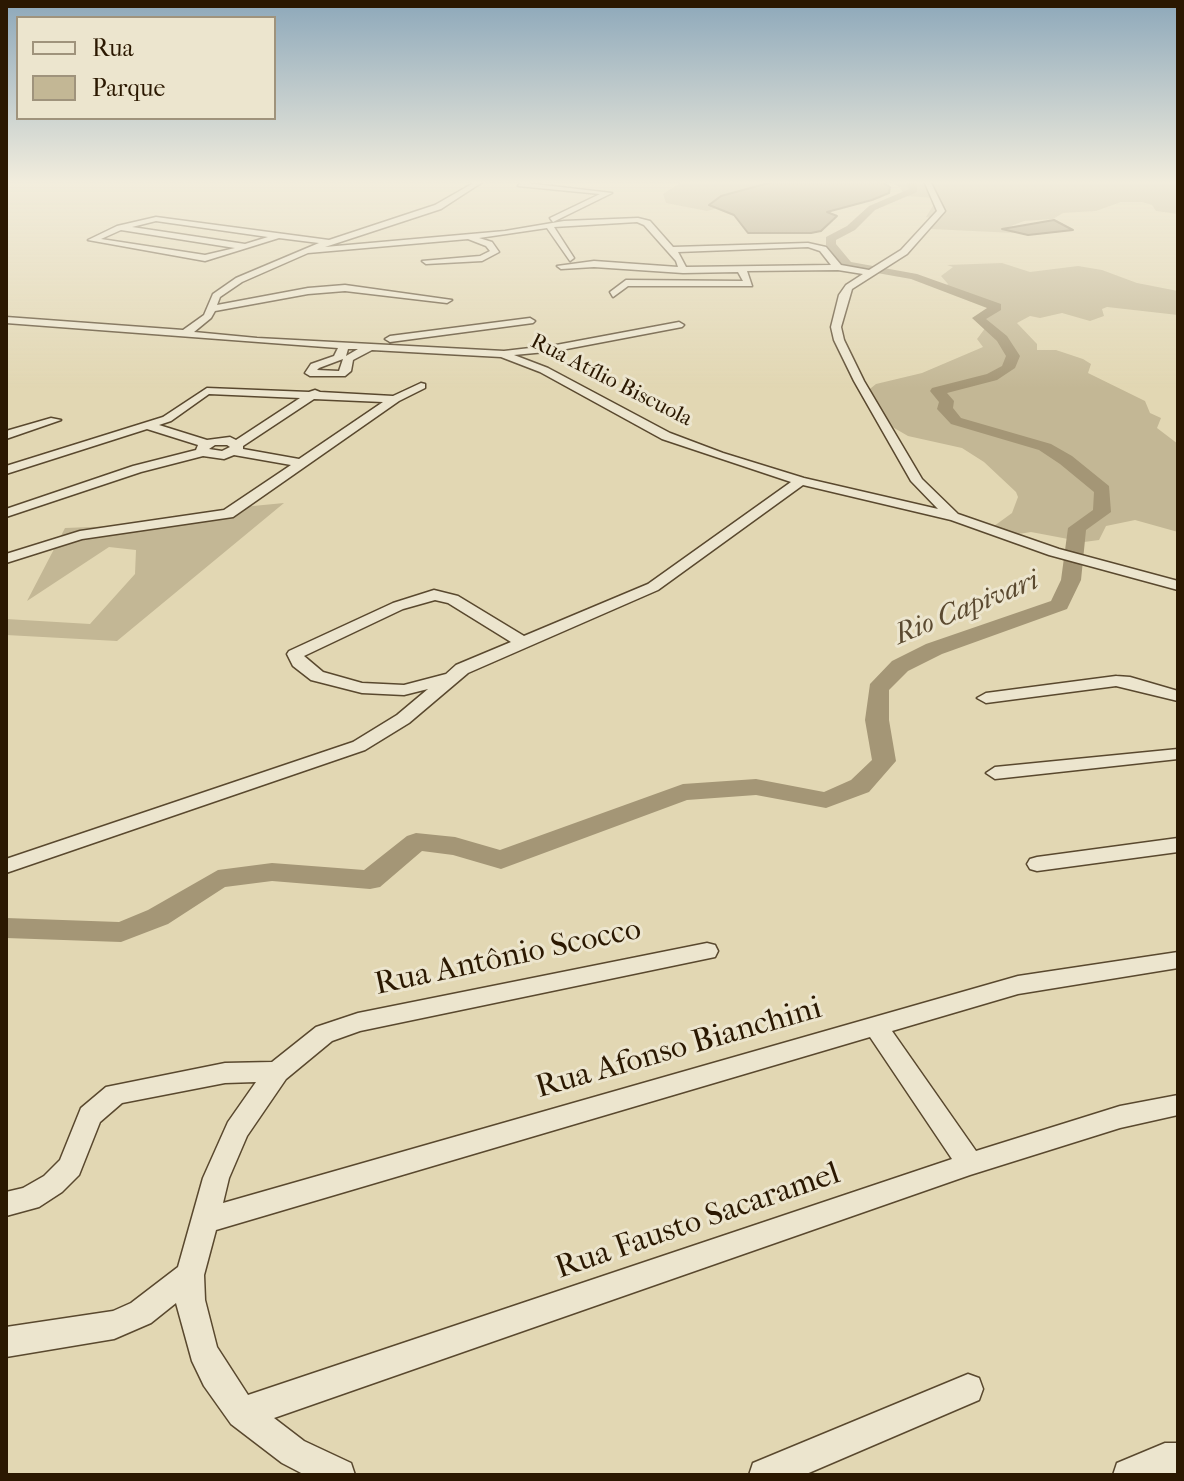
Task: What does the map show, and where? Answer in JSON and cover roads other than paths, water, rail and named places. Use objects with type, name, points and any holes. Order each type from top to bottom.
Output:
[{"type":"street","points":[[155,250],[205,258],[234,250]]},
{"type":"street","points":[[186,333],[212,309],[216,296],[223,290],[308,250]]},
{"type":"street","points":[[426,261],[482,258],[494,250]]},
{"type":"street","points":[[564,250],[570,258]]},
{"type":"street","points":[[671,250],[683,270]]},
{"type":"street","points":[[824,250],[838,267]]},
{"type":"street","points":[[902,250],[844,295],[836,327],[839,340],[917,481],[955,517]]},
{"type":"street","points":[[561,266],[594,264],[683,270],[838,267],[873,271]]},
{"type":"street","points":[[613,294],[630,283],[749,284],[741,269]]},
{"type":"street","points":[[212,309],[308,291],[345,288],[447,300]]},
{"type":"street","name":"Rua Atílio Biscuola","points":[[6,320],[342,345],[494,352],[544,370],[666,436],[741,464],[955,517],[1054,552],[1178,586]]},
{"type":"street","points":[[233,445],[268,416],[311,369],[338,358],[344,352],[342,345],[530,321]]},
{"type":"street","points":[[494,352],[556,348],[679,325]]},
{"type":"street","points":[[233,445],[313,395],[346,371],[348,359],[373,346]]},
{"type":"street","points":[[311,369],[315,375],[341,374]]},
{"type":"street","points":[[6,559],[80,535],[228,514],[395,399],[421,386]]},
{"type":"street","points":[[6,470],[148,426],[180,412],[198,394],[207,391],[395,399]]},
{"type":"street","points":[[6,435],[55,420]]},
{"type":"street","points":[[148,426],[205,448]]},
{"type":"street","points":[[6,513],[205,448],[233,445],[300,463]]},
{"type":"street","points":[[6,866],[345,752],[403,719],[452,677],[475,663],[653,587],[801,481]]},
{"type":"street","points":[[452,677],[404,690],[362,688],[317,676],[299,663],[295,654],[398,606],[434,595],[453,599],[524,643]]},
{"type":"street","points":[[986,698],[1116,681],[1178,696]]},
{"type":"street","points":[[995,773],[1178,754]]},
{"type":"street","points":[[1037,864],[1178,845]]},
{"type":"street","name":"Rua Antônio Scocco","points":[[277,1072],[324,1034],[358,1022],[707,951]]},
{"type":"street","name":"Rua Afonso Bianchini","points":[[203,1221],[1018,985],[1178,960]]},
{"type":"street","points":[[877,1028],[970,1164]]},
{"type":"street","points":[[277,1072],[237,1130],[216,1178],[190,1275],[195,1328],[215,1375],[242,1413],[293,1452],[339,1475]]},
{"type":"street","points":[[6,1204],[29,1198],[53,1184],[70,1167],[90,1116],[115,1094],[225,1073],[277,1072]]},
{"type":"street","name":"Rua Fausto Sacaramel","points":[[242,1413],[970,1164],[1120,1117],[1178,1105]]},
{"type":"street","points":[[6,1342],[114,1325],[141,1313],[190,1275]]},
{"type":"street","points":[[765,1475],[968,1389]]},
{"type":"street","points":[[1129,1475],[1165,1459],[1178,1459]]},
{"type":"waterway","name":"Rio Capivari","points":[[6,928],[121,932],[158,917],[218,879],[272,872],[370,880],[416,842],[455,846],[501,860],[683,792],[756,787],[826,800],[860,786],[884,761],[877,720],[878,689],[900,666],[934,649],[960,638],[1034,617],[1060,605],[1071,580],[1077,528],[1102,512],[1103,490],[1045,447],[956,421],[945,409],[947,401],[937,391],[992,377],[1008,368],[1013,356],[1002,339],[978,318],[997,307],[913,276],[847,265],[838,250]]}]
